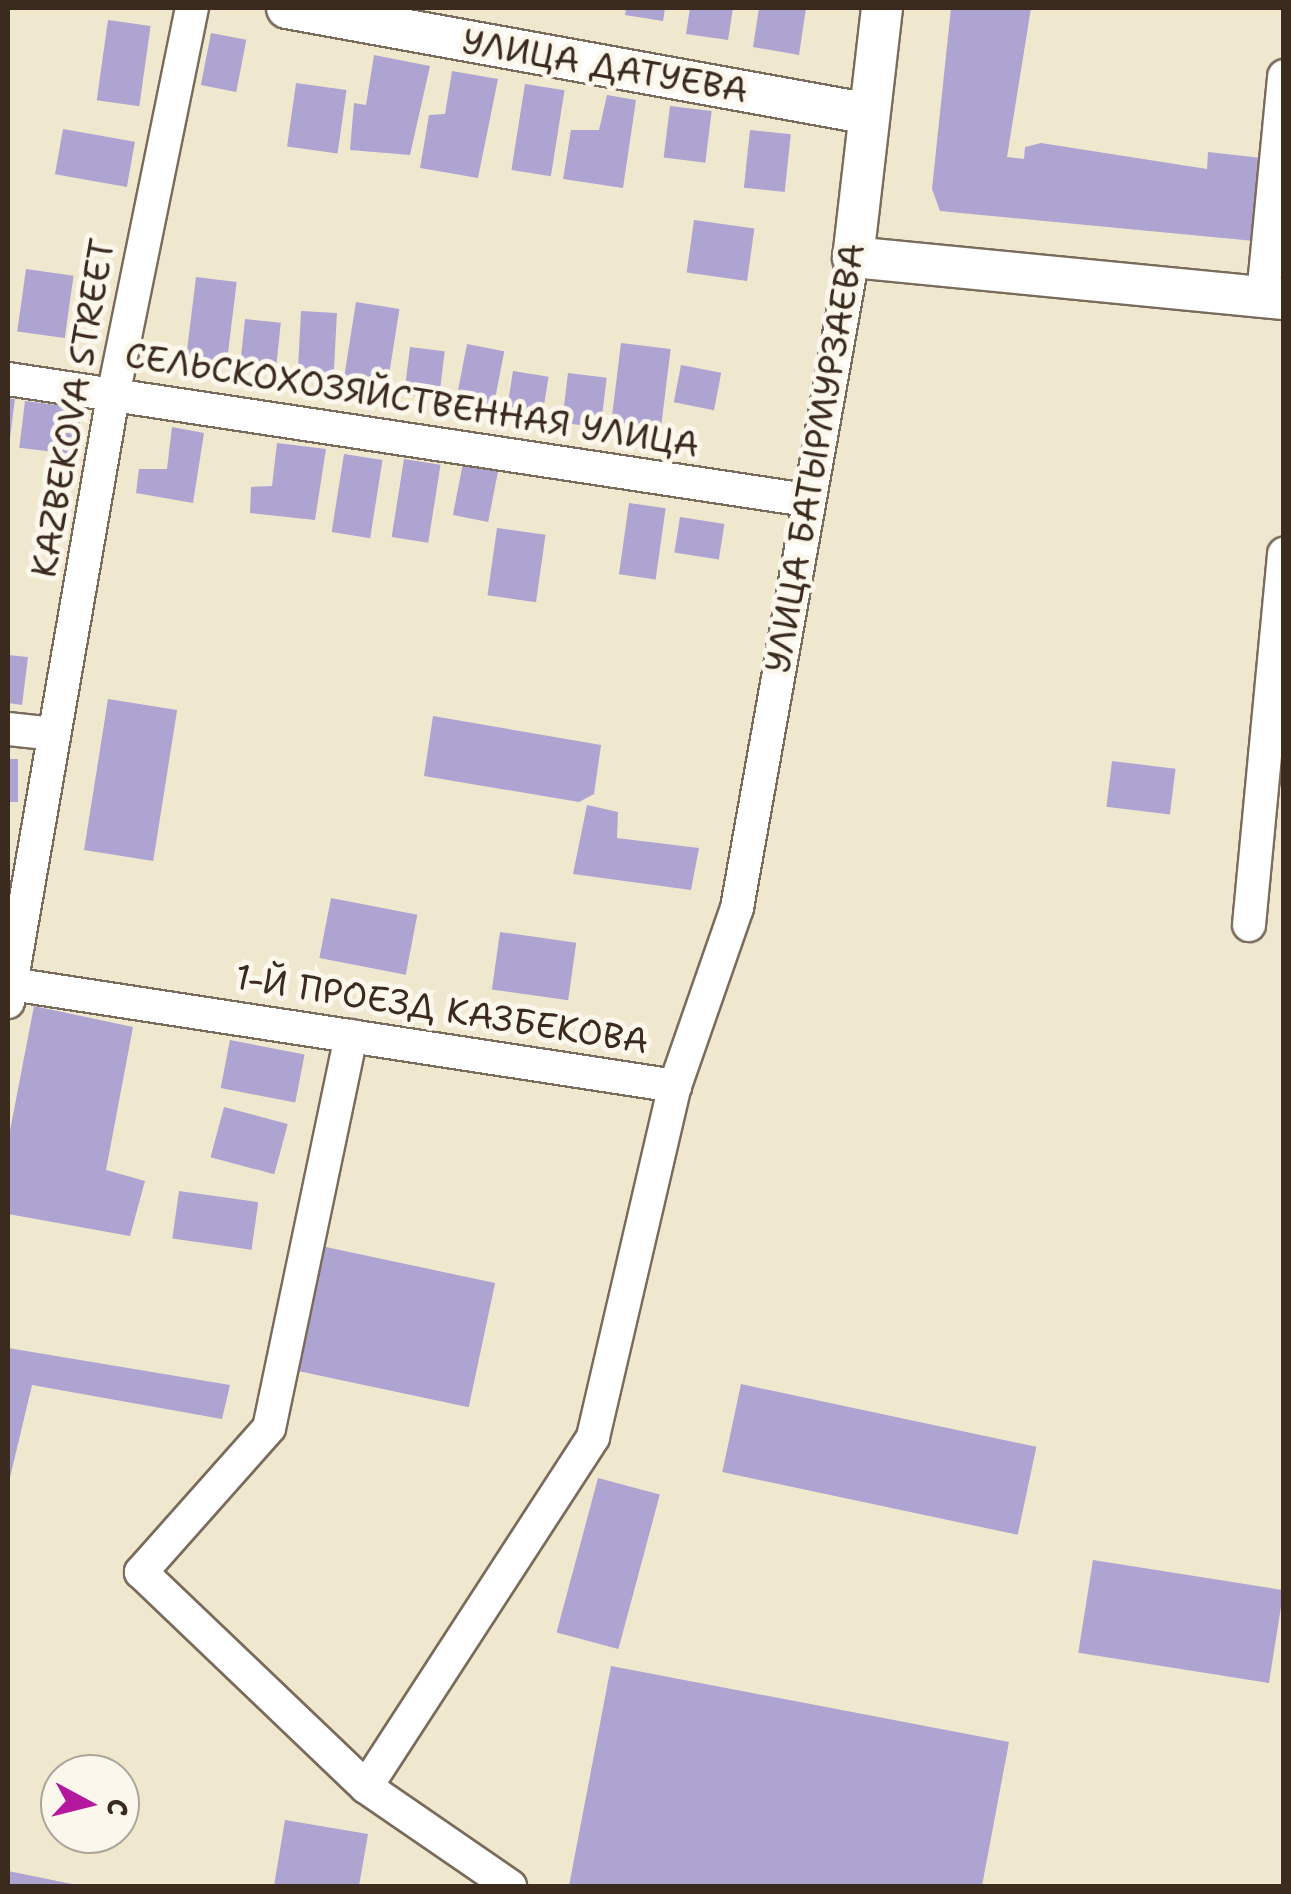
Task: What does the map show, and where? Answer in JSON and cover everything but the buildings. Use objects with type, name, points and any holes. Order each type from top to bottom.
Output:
[{"type":"street","name":"KAZBEKOVA STREET","points":[[9,993],[113,396],[192,8]]},
{"type":"street","name":"УЛИЦА ДАТУЕВА","points":[[288,8],[864,113]]},
{"type":"street","name":"УЛИЦА БАТЫРМУРЗАЕВА","points":[[737,908],[806,500],[853,257],[864,113],[882,8]]},
{"type":"street","points":[[853,257],[1273,298],[1284,76]]},
{"type":"street","name":"СЕЛЬСКОХОЗЯЙСТВЕННАЯ УЛИЦА","points":[[8,378],[806,500]]},
{"type":"street","points":[[1249,925],[1284,554]]},
{"type":"street","points":[[8,729],[54,734]]},
{"type":"street","name":"1-Й ПРОЕЗД КАЗБЕКОВА","points":[[9,993],[352,1036],[674,1086],[737,908]]},
{"type":"street","points":[[352,1036],[269,1428],[140,1572],[366,1787],[510,1886]]},
{"type":"street","points":[[366,1787],[593,1437],[674,1086]]}]
